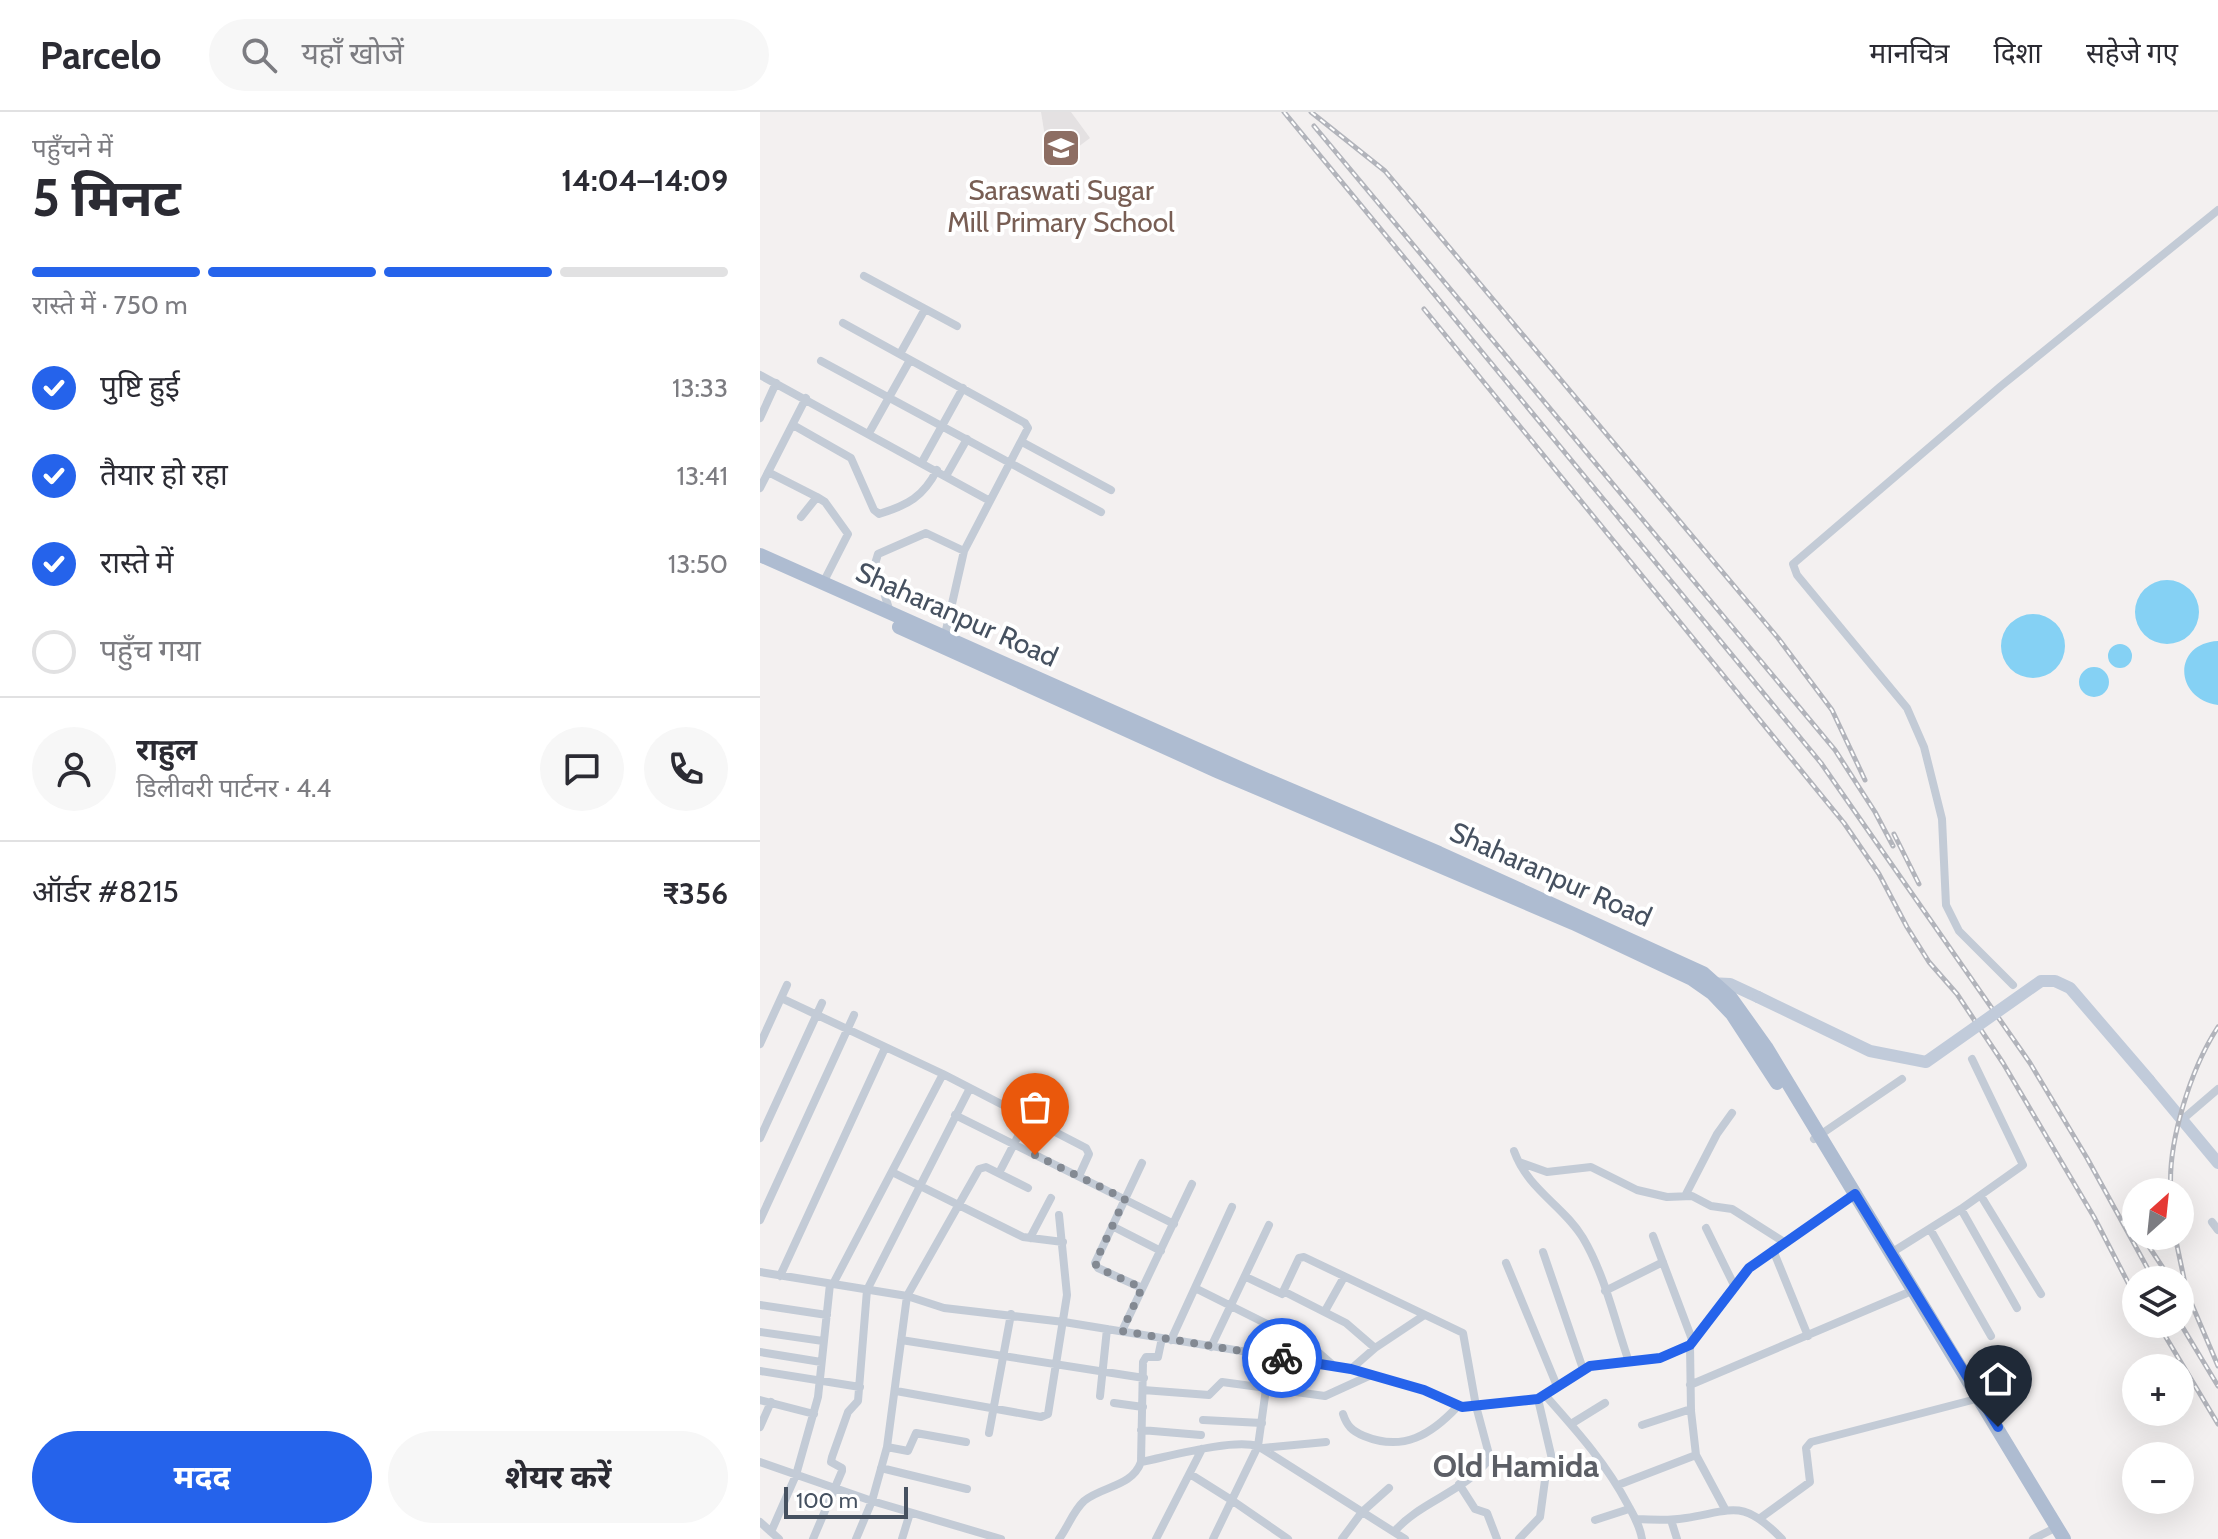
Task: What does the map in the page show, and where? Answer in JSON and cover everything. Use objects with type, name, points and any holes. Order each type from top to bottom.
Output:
[{"type":"main road","name":"Shaharanpur Road","points":[[760,555],[890,612],[943,641]]},
{"type":"main road","name":"Shaharanpur Road","points":[[760,564],[943,641],[1217,771],[1573,923],[1707,984],[1732,1014],[1891,1253],[2053,1535]]},
{"type":"main road","points":[[1707,984],[1730,984],[1870,1051],[1926,1062],[2041,981],[2055,981],[2070,988],[2218,1163]]},
{"type":"main road","name":"Shaharanpur Road","points":[[1852,1195],[1907,1293],[2064,1539]]},
{"type":"street","points":[[2013,985],[1959,931],[1946,905],[1942,819],[1924,747],[1907,708],[1797,575],[1793,564],[2001,386],[2218,210]]},
{"type":"street","points":[[864,276],[957,326]]},
{"type":"street","points":[[900,354],[925,309]]},
{"type":"street","points":[[843,323],[1025,423],[1028,428],[964,551],[943,641]]},
{"type":"street","points":[[869,433],[910,360]]},
{"type":"street","points":[[821,361],[1101,512]]},
{"type":"street","points":[[760,375],[990,501]]},
{"type":"street","points":[[760,418],[776,383]]},
{"type":"street","points":[[922,462],[963,388]]},
{"type":"street","points":[[760,488],[806,398]]},
{"type":"street","points":[[793,425],[851,458],[874,510],[879,514],[920,496],[927,490],[937,470]]},
{"type":"street","points":[[946,476],[967,439]]},
{"type":"street","points":[[1022,442],[1111,490]]},
{"type":"street","points":[[768,472],[825,502],[848,534],[823,583]]},
{"type":"street","points":[[801,517],[817,497]]},
{"type":"street","points":[[890,612],[875,564],[878,554],[926,533],[964,551]]},
{"type":"street","points":[[760,1044],[787,985]]},
{"type":"street","points":[[781,998],[943,1074],[1088,1149],[1089,1154],[1079,1176]]},
{"type":"street","points":[[760,1138],[822,1003]]},
{"type":"street","points":[[760,1220],[854,1015]]},
{"type":"street","points":[[780,1276],[885,1048]]},
{"type":"street","points":[[1891,1253],[2021,1168],[2023,1162],[1972,1059]]},
{"type":"street","points":[[771,1532],[796,1475],[814,1414],[831,1284],[943,1074]]},
{"type":"street","points":[[1816,1138],[1902,1079]]},
{"type":"street","points":[[813,1539],[842,1468],[833,1465],[831,1460],[848,1412],[857,1403],[867,1290],[970,1088]]},
{"type":"street","points":[[2183,1119],[2218,1089]]},
{"type":"street","points":[[1685,1196],[1717,1134],[1732,1113]]},
{"type":"street","points":[[955,1115],[1174,1224]]},
{"type":"street","points":[[999,1173],[1028,1117]]},
{"type":"street","points":[[1514,1151],[1537,1188],[1581,1234],[1605,1291],[1629,1362]]},
{"type":"street","points":[[1519,1162],[1547,1172],[1591,1167],[1637,1190],[1667,1197],[1696,1198],[1711,1206],[1732,1209],[1784,1242]]},
{"type":"street","points":[[1142,1163],[1096,1265],[1142,1288]]},
{"type":"street","points":[[856,1539],[872,1501],[887,1447],[907,1296],[979,1169],[986,1167],[1028,1188]]},
{"type":"street","points":[[892,1172],[1030,1238],[1063,1242]]},
{"type":"street","points":[[1122,1331],[1192,1184]]},
{"type":"street","points":[[760,1272],[907,1296],[944,1308],[1011,1314],[1351,1369],[1424,1390],[1458,1406],[1476,1406],[1542,1397],[1583,1369],[1597,1364],[1660,1358],[1692,1343],[1749,1268],[1852,1195]]},
{"type":"street","points":[[1981,1196],[2041,1294]]},
{"type":"street","points":[[1030,1238],[1051,1198]]},
{"type":"street","points":[[1059,1539],[1084,1502],[1134,1475],[1141,1462],[1144,1358],[1158,1357],[1195,1288],[1232,1207]]},
{"type":"street","points":[[1961,1209],[2017,1308]]},
{"type":"street","points":[[896,1391],[1041,1417],[1048,1414],[1068,1286],[1059,1215]]},
{"type":"street","points":[[1211,1347],[1269,1225]]},
{"type":"street","points":[[1112,1226],[1161,1251]]},
{"type":"street","points":[[1706,1228],[1734,1285]]},
{"type":"street","points":[[1930,1229],[1991,1336]]},
{"type":"street","points":[[1653,1236],[1692,1343],[1690,1385],[1696,1455],[1725,1509]]},
{"type":"street","points":[[1773,1250],[1808,1336]]},
{"type":"street","points":[[1543,1252],[1583,1369]]},
{"type":"street","points":[[1260,1447],[1400,1537],[1409,1516],[1483,1467],[1490,1458],[1476,1406],[1463,1333],[1301,1256],[1285,1292]]},
{"type":"street","points":[[1605,1291],[1663,1262]]},
{"type":"street","points":[[1506,1263],[1557,1386]]},
{"type":"street","points":[[1246,1277],[1325,1311],[1355,1329],[1375,1348]]},
{"type":"street","points":[[1325,1311],[1344,1277]]},
{"type":"street","points":[[1195,1288],[1311,1346],[1334,1366]]},
{"type":"street","points":[[1690,1385],[1907,1293]]},
{"type":"street","points":[[760,1305],[827,1315]]},
{"type":"street","points":[[989,1433],[1011,1314]]},
{"type":"street","points":[[1351,1369],[1375,1348],[1423,1316]]},
{"type":"street","points":[[1100,1396],[1107,1329]]},
{"type":"street","points":[[760,1332],[823,1341]]},
{"type":"street","points":[[901,1340],[1144,1378]]},
{"type":"street","points":[[760,1352],[821,1362]]},
{"type":"street","points":[[760,1371],[860,1387]]},
{"type":"street","points":[[1143,1390],[1209,1395],[1221,1382],[1325,1396],[1372,1375]]},
{"type":"street","points":[[1213,1539],[1260,1447],[1266,1389]]},
{"type":"street","points":[[1542,1397],[1571,1424],[1618,1485],[1636,1519],[1642,1539]]},
{"type":"street","points":[[1519,1539],[1540,1517],[1545,1480],[1552,1459],[1542,1397]]},
{"type":"street","points":[[760,1400],[814,1414]]},
{"type":"street","points":[[1759,1519],[1810,1482],[1806,1448],[1811,1442],[1976,1400]]},
{"type":"street","points":[[760,1427],[771,1402]]},
{"type":"street","points":[[1114,1403],[1143,1407]]},
{"type":"street","points":[[1571,1424],[1605,1403]]},
{"type":"street","points":[[1343,1414],[1352,1430],[1389,1444],[1423,1435],[1458,1406]]},
{"type":"street","points":[[1642,1425],[1691,1409]]},
{"type":"street","points":[[1203,1420],[1262,1423]]},
{"type":"street","points":[[1141,1430],[1201,1435]]},
{"type":"street","points":[[887,1447],[908,1451],[916,1433],[966,1442]]},
{"type":"street","points":[[1141,1462],[1202,1449],[1326,1442]]},
{"type":"street","points":[[1156,1539],[1202,1449]]},
{"type":"street","points":[[1618,1485],[1696,1455]]},
{"type":"street","points":[[760,1462],[980,1536],[1001,1539]]},
{"type":"street","points":[[881,1468],[967,1489]]},
{"type":"street","points":[[1190,1474],[1288,1539]]},
{"type":"street","points":[[1459,1484],[1475,1509],[1487,1513],[1497,1539]]},
{"type":"street","points":[[1342,1539],[1362,1512],[1389,1488]]},
{"type":"street","points":[[1595,1520],[1629,1509]]},
{"type":"street","points":[[1636,1519],[1671,1520],[1738,1509],[1759,1519],[1782,1539]]},
{"type":"street","points":[[902,1539],[910,1513]]},
{"type":"street","points":[[1671,1520],[1677,1539]]},
{"type":"street","points":[[760,1522],[779,1539]]},
{"type":"street","points":[[2033,1539],[2053,1535]]},
{"type":"shaded area","name":"Saraswati Sugar Mill Primary School","points":[[1041,112],[1071,112],[1090,138],[1050,168]]},
{"type":"water","points":[[2167,580],[2179,582],[2190,589],[2197,600],[2197,624],[2190,635],[2179,642],[2167,644],[2155,642],[2144,635],[2137,624],[2135,612],[2137,600],[2144,589],[2155,582]]},
{"type":"water","points":[[2033,614],[2045,616],[2056,623],[2063,634],[2063,658],[2056,669],[2045,676],[2033,678],[2021,676],[2010,669],[2003,658],[2001,646],[2003,634],[2010,623],[2021,616]]},
{"type":"water","points":[[2218,641],[2218,705],[2203,700],[2193,692],[2186,682],[2184,671],[2186,660],[2193,651],[2203,644]]},
{"type":"water","points":[[2120,644],[2131,651],[2132,656],[2125,667],[2120,668],[2109,661],[2108,656],[2115,645]]},
{"type":"water","points":[[2094,667],[2105,671],[2109,682],[2105,693],[2094,697],[2083,693],[2079,682],[2083,671]]},
{"type":"railway","points":[[1284,112],[1821,763],[2030,1063],[2146,1266]]},
{"type":"railway","points":[[1311,112],[1385,171],[1778,638],[1832,710],[1865,780]]},
{"type":"railway","points":[[1314,126],[1835,750],[1893,846]]},
{"type":"railway","points":[[1424,309],[1844,823],[1879,874],[1929,962],[1957,994],[2003,1063],[2094,1217],[2122,1271]]},
{"type":"railway","points":[[1894,834],[1919,884]]},
{"type":"railway","points":[[2171,1178],[2173,1151],[2183,1106],[2199,1063],[2218,1027]]},
{"type":"railway","points":[[2151,1250],[2162,1266]]},
{"type":"railway","points":[[2178,1250],[2187,1293],[2218,1366]]},
{"type":"railway","points":[[2166,1338],[2218,1424]]},
{"type":"railway","points":[[2189,1338],[2218,1386]]},
{"type":"way so far","points":[[1035,1155],[1125,1199],[1095,1263],[1098,1268],[1142,1288],[1122,1331],[1282,1358]]},
{"type":"place","name":"Saraswati Sugar Mill Primary School","points":[[1061,148]]},
{"type":"district","name":"Old Hamida","points":[[1516,1465]]},
{"type":"route","points":[[1282,1358],[1351,1369],[1424,1390],[1462,1407],[1538,1399],[1590,1366],[1651,1360],[1690,1345],[1749,1268],[1855,1194],[1998,1427]]}]
